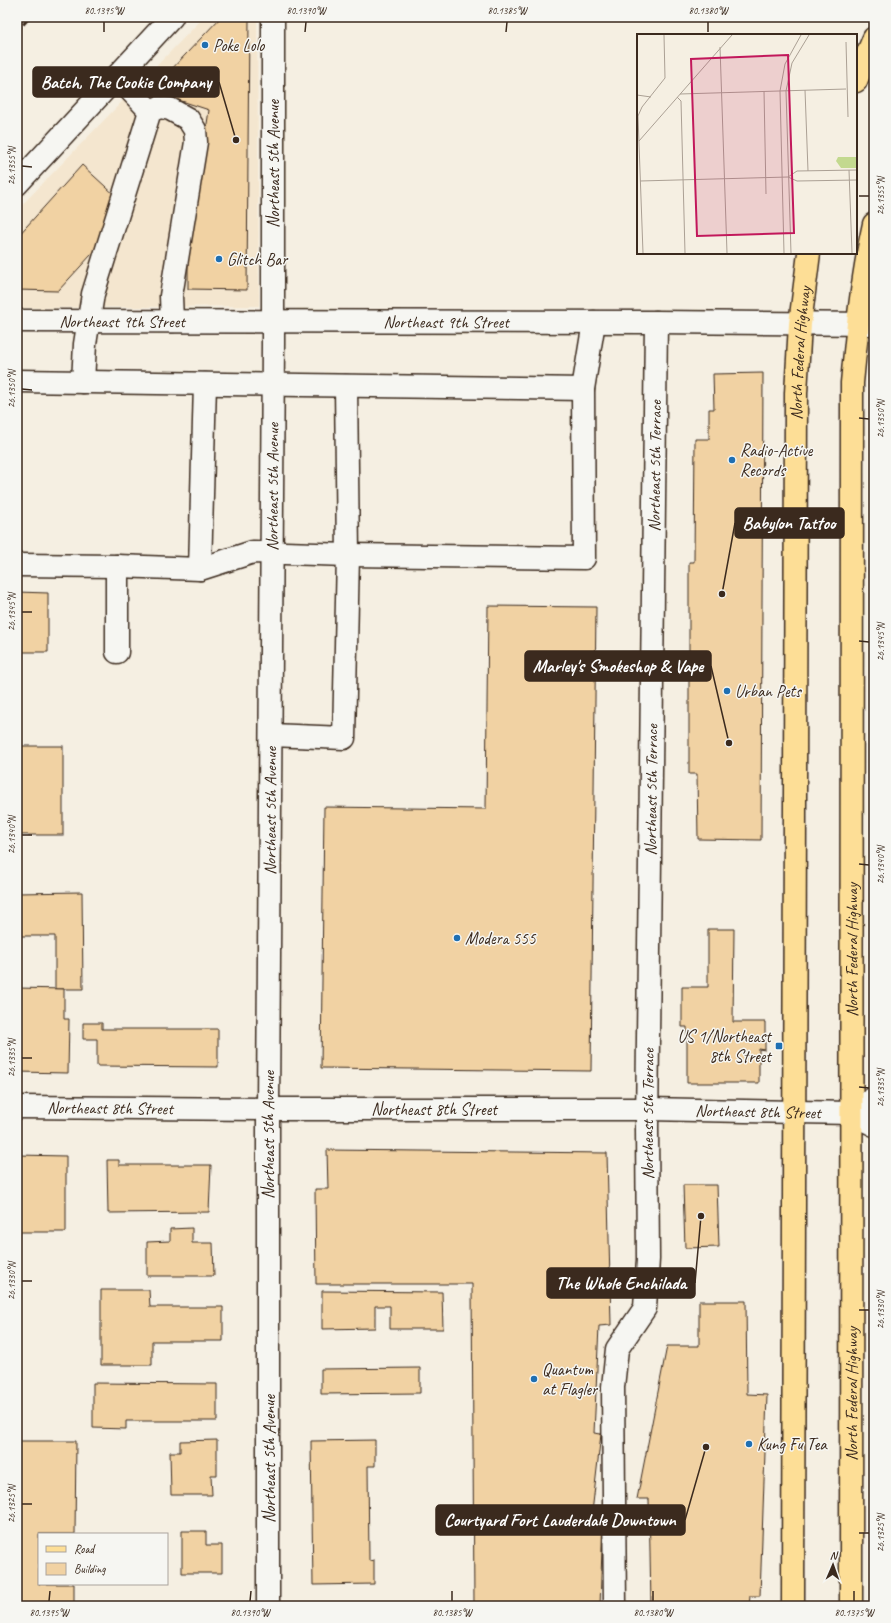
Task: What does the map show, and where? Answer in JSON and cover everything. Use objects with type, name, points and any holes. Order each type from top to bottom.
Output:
[{"type":"main road","points":[[857,78],[874,38]]},
{"type":"main road","name":"North Federal Highway","points":[[851,1606],[852,383],[866,324],[867,256],[874,224]]},
{"type":"main road","name":"North Federal Highway","points":[[793,1606],[796,393],[800,324],[809,254]]},
{"type":"street","points":[[17,184],[172,17]]},
{"type":"street","name":"Northeast 5th Avenue","points":[[268,1606],[268,1109],[273,385],[273,17]]},
{"type":"street","points":[[117,76],[150,112]]},
{"type":"street","points":[[83,382],[85,344],[93,294],[150,112],[160,107],[170,110],[188,120],[195,130],[196,142],[171,296],[172,321]]},
{"type":"street","name":"Northeast 9th Street","points":[[17,321],[656,322],[866,324]]},
{"type":"street","points":[[17,565],[200,569],[253,552],[348,555],[584,558],[583,389],[594,322]]},
{"type":"street","name":"Northeast 5th Terrace","points":[[616,1597],[613,1387],[617,1349],[645,1308],[648,1259],[648,1109],[656,322]]},
{"type":"street","points":[[17,381],[583,389]]},
{"type":"street","points":[[200,569],[205,384]]},
{"type":"street","points":[[271,735],[344,738],[348,555],[346,386]]},
{"type":"street","points":[[117,566],[117,652]]},
{"type":"street","points":[[851,1113],[874,1098]]},
{"type":"street","name":"Northeast 8th Street","points":[[17,1107],[268,1109],[648,1109],[851,1113],[874,1125]]},
{"type":"street","points":[[616,1597],[629,1606]]},
{"type":"shaded area","points":[[204,17],[257,17],[259,306],[17,308],[17,210]]},
{"type":"building","points":[[221,17],[249,17],[247,290],[188,289],[188,256],[209,110],[151,91]]},
{"type":"building","points":[[82,165],[118,198],[102,243],[58,291],[17,290],[17,237]]},
{"type":"building","points":[[763,373],[761,840],[698,839],[697,774],[689,774],[689,562],[694,562],[695,439],[709,439],[709,409],[714,409],[713,374]]},
{"type":"building","points":[[17,592],[48,593],[48,652],[17,652]]},
{"type":"building","name":"Modera 555","points":[[488,606],[596,607],[591,1071],[321,1068],[324,807],[486,809]]},
{"type":"building","points":[[17,746],[63,746],[63,835],[17,835]]},
{"type":"building","points":[[82,892],[83,989],[55,989],[55,936],[17,936],[17,893]]},
{"type":"building","points":[[708,929],[734,929],[733,1022],[765,1022],[765,1050],[759,1049],[759,1083],[687,1083],[687,1027],[682,1027],[682,987],[708,987]]},
{"type":"building","points":[[17,988],[64,989],[64,1019],[69,1019],[68,1073],[17,1072]]},
{"type":"building","points":[[83,1023],[102,1023],[102,1029],[218,1029],[218,1067],[97,1066],[97,1039],[83,1039]]},
{"type":"building","name":"Quantum at Flagler","points":[[327,1150],[607,1153],[611,1325],[599,1326],[594,1433],[601,1434],[591,1521],[603,1520],[600,1606],[474,1606],[472,1284],[316,1284],[315,1189],[328,1189]]},
{"type":"building","points":[[18,1155],[66,1156],[66,1232],[17,1232]]},
{"type":"building","points":[[107,1160],[119,1160],[119,1165],[211,1165],[209,1212],[108,1213]]},
{"type":"building","points":[[683,1185],[717,1185],[719,1247],[685,1248]]},
{"type":"building","points":[[192,1228],[192,1243],[213,1243],[214,1276],[147,1276],[147,1242],[170,1241],[170,1229]]},
{"type":"building","points":[[101,1290],[149,1290],[150,1307],[223,1307],[223,1341],[152,1341],[152,1365],[101,1365]]},
{"type":"building","points":[[322,1291],[442,1292],[443,1329],[390,1329],[390,1306],[375,1306],[375,1328],[322,1329]]},
{"type":"building","points":[[699,1301],[746,1301],[747,1394],[767,1395],[760,1596],[750,1596],[749,1606],[651,1605],[649,1499],[637,1499],[667,1346],[699,1346]]},
{"type":"building","points":[[420,1368],[420,1393],[321,1394],[321,1369]]},
{"type":"building","points":[[93,1383],[217,1384],[217,1421],[126,1421],[126,1429],[93,1428]]},
{"type":"building","points":[[217,1440],[217,1475],[211,1475],[212,1495],[171,1495],[170,1452],[180,1452],[180,1441]]},
{"type":"building","points":[[375,1440],[375,1466],[368,1466],[369,1561],[374,1560],[374,1584],[313,1585],[311,1441]]},
{"type":"building","points":[[17,1441],[76,1441],[75,1533],[38,1533],[38,1585],[74,1585],[74,1606],[17,1606]]},
{"type":"building","points":[[182,1531],[206,1531],[206,1545],[222,1545],[222,1573],[182,1573]]},
{"type":"building","points":[[96,1604],[217,1604],[217,1606],[96,1606]]},
{"type":"railway","points":[[17,31],[30,17]]},
{"type":"place","name":"Poke Lolo","points":[[205,45]]},
{"type":"place","name":"Batch, The Cookie Company","points":[[236,140]]},
{"type":"place","name":"Glitch Bar","points":[[219,259]]},
{"type":"place","name":"Radio-Active Records","points":[[732,460]]},
{"type":"place","name":"Babylon Tattoo","points":[[722,594]]},
{"type":"place","name":"Urban Pets","points":[[727,691]]},
{"type":"place","name":"Marley's Smokeshop & Vape","points":[[729,743]]},
{"type":"place","name":"Modera 555","points":[[457,938]]},
{"type":"place","name":"US 1/Northeast 8th Street","points":[[779,1046]]},
{"type":"place","name":"The Whole Enchilada","points":[[701,1216]]},
{"type":"place","name":"Quantum at Flagler","points":[[534,1379]]},
{"type":"place","name":"Kung Fu Tea","points":[[749,1444]]},
{"type":"place","name":"Courtyard Fort Lauderdale Downtown","points":[[706,1447]]}]
